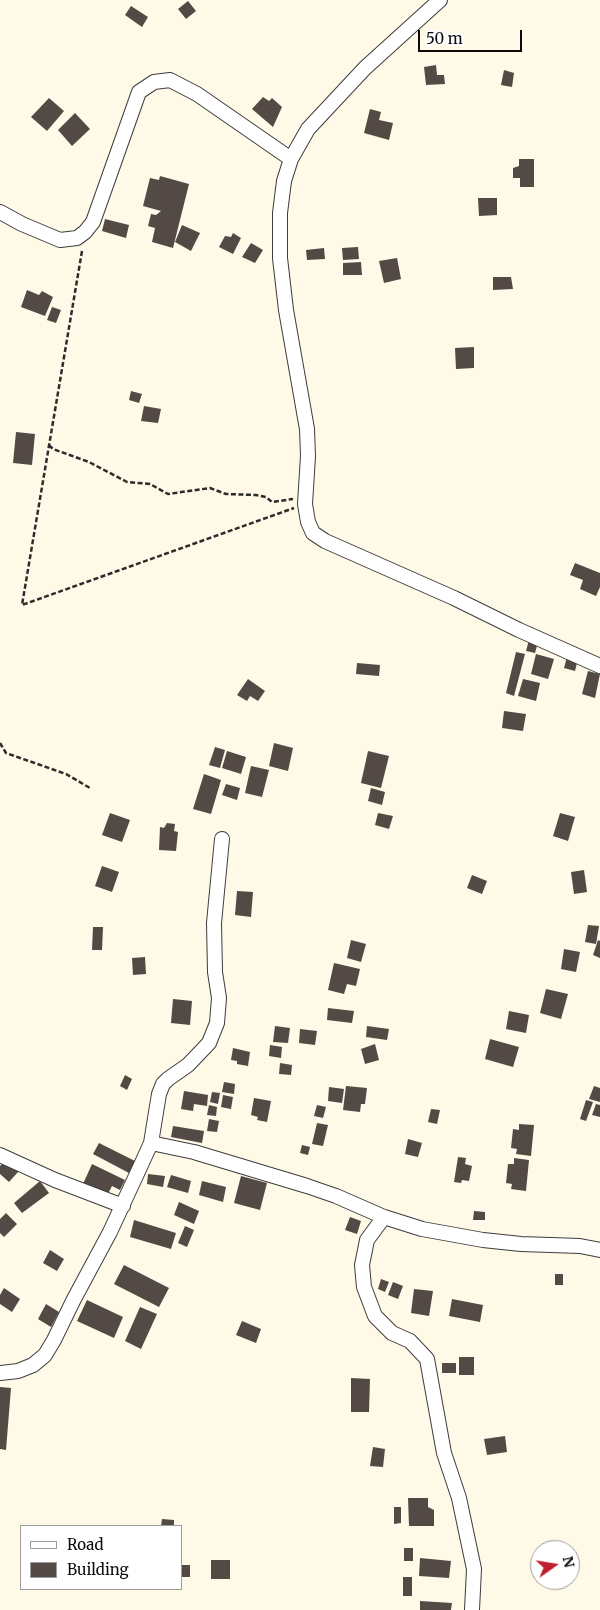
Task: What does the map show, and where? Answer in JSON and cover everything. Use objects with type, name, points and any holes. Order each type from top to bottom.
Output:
[{"type":"street","points":[[440,0],[365,68],[320,115],[308,129],[291,159],[284,181],[280,213],[280,258],[286,310],[307,429],[308,456],[305,504],[308,522],[313,533],[325,540],[600,666]]},
{"type":"street","points":[[0,212],[22,224],[60,240],[77,238],[85,232],[93,222],[139,92],[154,82],[170,80],[197,94],[291,159]]},
{"type":"street","points":[[0,1373],[27,1368],[45,1355],[123,1206],[150,1143],[159,1094],[164,1084],[188,1065],[209,1043],[217,1024],[219,998],[214,960],[214,923],[222,838]]},
{"type":"street","points":[[150,1143],[194,1152],[307,1186],[336,1196],[384,1217],[422,1229],[483,1240],[521,1244],[580,1246],[600,1250]]},
{"type":"street","points":[[0,1155],[55,1180],[123,1206]]},
{"type":"street","points":[[384,1217],[367,1240],[362,1265],[364,1287],[375,1316],[392,1333],[410,1341],[427,1359],[444,1453],[460,1498],[474,1568],[472,1610]]},
{"type":"path","points":[[85,232],[22,605],[305,504]]},
{"type":"path","points":[[49,445],[67,455],[89,462],[127,482],[150,484],[168,494],[210,488],[226,494],[266,497],[272,502],[297,498],[305,504]]},
{"type":"path","points":[[0,743],[6,753],[66,774],[90,788]]},
{"type":"building","points":[[188,1],[196,11],[186,19],[178,9]]},
{"type":"building","points":[[131,6],[148,17],[142,27],[125,15]]},
{"type":"building","points":[[436,65],[437,75],[444,75],[445,84],[426,85],[424,67]]},
{"type":"building","points":[[504,70],[514,73],[512,87],[501,85]]},
{"type":"building","points":[[263,97],[269,101],[272,98],[282,107],[273,127],[252,109]]},
{"type":"building","points":[[49,98],[64,111],[47,131],[31,117]]},
{"type":"building","points":[[370,109],[381,112],[379,120],[393,123],[389,140],[364,133]]},
{"type":"building","points":[[75,113],[90,129],[72,146],[58,130]]},
{"type":"building","points":[[519,159],[534,159],[534,187],[520,187],[520,178],[513,178],[513,168],[519,166]]},
{"type":"building","points":[[160,176],[189,184],[173,248],[152,242],[155,228],[148,226],[151,214],[156,215],[161,211],[143,206],[150,178],[159,180]]},
{"type":"building","points":[[478,198],[497,198],[497,215],[479,216]]},
{"type":"building","points":[[105,219],[129,225],[126,238],[102,231]]},
{"type":"building","points":[[182,225],[200,233],[191,251],[175,242]]},
{"type":"building","points":[[233,233],[241,238],[233,254],[219,247],[225,236],[231,237]]},
{"type":"building","points":[[251,243],[263,250],[255,263],[242,257]]},
{"type":"building","points":[[358,247],[359,259],[343,260],[342,248]]},
{"type":"building","points":[[324,248],[325,259],[307,260],[306,250]]},
{"type":"building","points":[[397,258],[401,279],[384,283],[379,261]]},
{"type":"building","points":[[361,262],[362,275],[343,275],[343,263]]},
{"type":"building","points":[[493,277],[511,277],[513,289],[493,290]]},
{"type":"building","points":[[27,290],[39,295],[42,291],[53,297],[45,316],[21,307]]},
{"type":"building","points":[[52,307],[61,310],[56,323],[47,320]]},
{"type":"building","points":[[474,347],[474,368],[456,369],[455,348]]},
{"type":"building","points":[[131,391],[142,394],[139,403],[129,400]]},
{"type":"building","points":[[144,406],[161,409],[158,423],[141,421]]},
{"type":"building","points":[[16,432],[35,434],[32,465],[13,463]]},
{"type":"building","points":[[575,563],[600,573],[600,587],[596,596],[580,589],[583,580],[570,575]]},
{"type":"building","points":[[529,640],[538,642],[535,653],[526,651]]},
{"type":"building","points":[[516,652],[525,654],[514,696],[506,693]]},
{"type":"building","points":[[536,654],[554,659],[548,679],[531,674]]},
{"type":"building","points":[[567,657],[578,659],[575,671],[564,668]]},
{"type":"building","points":[[357,663],[380,665],[379,676],[356,674]]},
{"type":"building","points":[[588,671],[600,674],[595,698],[582,694]]},
{"type":"building","points":[[248,679],[265,691],[258,701],[250,696],[247,701],[237,695]]},
{"type":"building","points":[[523,679],[540,683],[536,701],[518,696]]},
{"type":"building","points":[[504,711],[526,714],[523,731],[502,728]]},
{"type":"building","points":[[274,743],[293,748],[288,771],[269,766]]},
{"type":"building","points":[[215,747],[225,750],[220,768],[209,765]]},
{"type":"building","points":[[227,751],[246,757],[241,774],[222,768]]},
{"type":"building","points":[[368,751],[389,756],[381,788],[361,783]]},
{"type":"building","points":[[251,766],[269,770],[262,797],[245,793]]},
{"type":"building","points":[[204,774],[221,780],[211,814],[193,809]]},
{"type":"building","points":[[226,784],[240,788],[237,800],[222,795]]},
{"type":"building","points":[[371,788],[385,792],[382,805],[368,801]]},
{"type":"building","points":[[110,813],[130,820],[122,842],[102,835]]},
{"type":"building","points":[[378,813],[393,816],[389,829],[375,825]]},
{"type":"building","points":[[560,813],[575,817],[568,841],[553,836]]},
{"type":"building","points":[[167,823],[175,824],[174,831],[178,832],[176,851],[159,850],[160,827],[164,828]]},
{"type":"building","points":[[102,866],[119,872],[112,892],[95,886]]},
{"type":"building","points":[[584,870],[587,892],[574,894],[571,872]]},
{"type":"building","points":[[472,875],[487,881],[482,894],[467,888]]},
{"type":"building","points":[[237,891],[253,892],[251,917],[235,915]]},
{"type":"building","points":[[588,925],[599,926],[596,944],[585,942]]},
{"type":"building","points":[[93,927],[103,927],[102,950],[92,950]]},
{"type":"building","points":[[351,940],[366,944],[361,962],[347,958]]},
{"type":"building","points":[[598,940],[600,941],[600,958],[593,955]]},
{"type":"building","points":[[564,949],[580,952],[576,972],[561,969]]},
{"type":"building","points":[[145,957],[146,974],[133,975],[132,958]]},
{"type":"building","points":[[334,963],[360,969],[356,986],[347,984],[344,994],[328,990]]},
{"type":"building","points":[[546,989],[568,994],[561,1019],[540,1013]]},
{"type":"building","points":[[173,999],[192,1001],[190,1025],[171,1023]]},
{"type":"building","points":[[328,1008],[354,1011],[352,1023],[327,1020]]},
{"type":"building","points":[[509,1011],[529,1015],[526,1033],[506,1029]]},
{"type":"building","points":[[275,1026],[290,1028],[288,1043],[273,1042]]},
{"type":"building","points":[[367,1026],[389,1029],[387,1040],[366,1037]]},
{"type":"building","points":[[300,1029],[317,1031],[315,1045],[299,1043]]},
{"type":"building","points":[[490,1039],[519,1047],[513,1067],[485,1059]]},
{"type":"building","points":[[375,1044],[379,1060],[365,1064],[361,1049]]},
{"type":"building","points":[[270,1045],[282,1047],[281,1058],[269,1056]]},
{"type":"building","points":[[233,1048],[250,1052],[248,1066],[237,1064],[237,1061],[231,1060]]},
{"type":"building","points":[[280,1063],[292,1065],[291,1075],[279,1074]]},
{"type":"building","points":[[125,1075],[132,1079],[127,1090],[120,1086]]},
{"type":"building","points":[[224,1082],[235,1084],[234,1094],[222,1092]]},
{"type":"building","points":[[346,1086],[367,1088],[365,1104],[361,1104],[360,1112],[343,1110]]},
{"type":"building","points":[[594,1086],[600,1088],[600,1102],[589,1099]]},
{"type":"building","points":[[329,1087],[344,1089],[342,1103],[328,1101]]},
{"type":"building","points":[[184,1091],[208,1095],[207,1106],[194,1104],[193,1111],[181,1109]]},
{"type":"building","points":[[212,1092],[220,1093],[218,1104],[210,1102]]},
{"type":"building","points":[[223,1095],[233,1097],[231,1109],[221,1107]]},
{"type":"building","points":[[254,1098],[271,1101],[267,1122],[257,1120],[258,1117],[251,1115]]},
{"type":"building","points":[[586,1100],[593,1102],[586,1121],[580,1119]]},
{"type":"building","points":[[596,1104],[600,1105],[600,1117],[592,1115]]},
{"type":"building","points":[[209,1105],[217,1107],[216,1116],[207,1115]]},
{"type":"building","points":[[317,1105],[326,1107],[323,1118],[314,1116]]},
{"type":"building","points":[[431,1109],[440,1110],[437,1124],[428,1122]]},
{"type":"building","points":[[209,1119],[219,1121],[217,1132],[207,1131]]},
{"type":"building","points":[[317,1123],[328,1125],[323,1146],[312,1144]]},
{"type":"building","points":[[519,1124],[534,1125],[531,1156],[516,1154],[517,1149],[511,1148],[513,1129],[519,1130]]},
{"type":"building","points":[[173,1126],[204,1131],[202,1143],[171,1137]]},
{"type":"building","points":[[408,1139],[422,1143],[418,1157],[405,1154]]},
{"type":"building","points":[[99,1143],[135,1161],[129,1173],[93,1154]]},
{"type":"building","points":[[302,1145],[310,1147],[308,1155],[300,1153]]},
{"type":"building","points":[[458,1157],[466,1158],[465,1164],[472,1166],[469,1181],[454,1182]]},
{"type":"building","points":[[514,1158],[529,1160],[526,1191],[511,1189],[512,1184],[506,1183],[508,1164],[514,1164]]},
{"type":"building","points":[[6,1159],[19,1171],[9,1182],[0,1174],[0,1166]]},
{"type":"building","points":[[92,1164],[125,1180],[120,1190],[112,1186],[107,1196],[83,1184]]},
{"type":"building","points":[[148,1174],[165,1176],[163,1187],[147,1184]]},
{"type":"building","points":[[171,1175],[191,1181],[188,1193],[167,1187]]},
{"type":"building","points":[[241,1176],[267,1183],[260,1210],[234,1203]]},
{"type":"building","points":[[40,1181],[49,1193],[22,1213],[14,1203]]},
{"type":"building","points":[[202,1181],[226,1187],[223,1202],[199,1195]]},
{"type":"building","points":[[179,1202],[199,1211],[194,1224],[174,1215]]},
{"type":"building","points":[[474,1211],[485,1212],[485,1220],[473,1220]]},
{"type":"building","points":[[6,1213],[17,1224],[4,1237],[0,1233],[0,1219]]},
{"type":"building","points":[[350,1217],[361,1221],[357,1234],[345,1230]]},
{"type":"building","points":[[134,1220],[176,1233],[171,1249],[130,1237]]},
{"type":"building","points":[[185,1226],[194,1230],[187,1247],[178,1243]]},
{"type":"building","points":[[50,1250],[64,1259],[57,1271],[43,1263]]},
{"type":"building","points":[[124,1265],[169,1288],[159,1307],[114,1284]]},
{"type":"building","points":[[555,1274],[563,1274],[563,1285],[555,1285]]},
{"type":"building","points":[[381,1279],[389,1282],[385,1292],[378,1289]]},
{"type":"building","points":[[393,1282],[403,1286],[398,1299],[388,1295]]},
{"type":"building","points":[[4,1288],[20,1299],[12,1312],[0,1304],[0,1295]]},
{"type":"building","points":[[414,1289],[433,1291],[429,1316],[411,1313]]},
{"type":"building","points":[[452,1299],[483,1305],[480,1322],[449,1316]]},
{"type":"building","points":[[87,1300],[123,1317],[114,1338],[77,1321]]},
{"type":"building","points":[[46,1304],[59,1312],[51,1327],[38,1319]]},
{"type":"building","points":[[140,1307],[157,1314],[141,1349],[125,1341]]},
{"type":"building","points":[[242,1321],[261,1329],[256,1343],[236,1335]]},
{"type":"building","points":[[459,1357],[474,1357],[474,1375],[459,1375]]},
{"type":"building","points":[[442,1363],[456,1363],[456,1373],[442,1373]]},
{"type":"building","points":[[351,1378],[370,1379],[369,1412],[351,1412]]},
{"type":"building","points":[[0,1387],[11,1388],[6,1450],[0,1449]]},
{"type":"building","points":[[505,1436],[507,1452],[487,1455],[484,1439]]},
{"type":"building","points":[[373,1447],[385,1449],[383,1467],[370,1466]]},
{"type":"building","points":[[408,1498],[428,1498],[428,1507],[434,1510],[434,1526],[409,1526]]},
{"type":"building","points":[[394,1507],[401,1507],[401,1523],[394,1524]]},
{"type":"building","points":[[162,1519],[174,1520],[174,1525],[161,1525]]},
{"type":"building","points":[[404,1548],[413,1548],[413,1561],[404,1561]]},
{"type":"building","points":[[420,1558],[451,1561],[449,1578],[419,1576]]},
{"type":"building","points":[[211,1560],[230,1560],[230,1579],[211,1579]]},
{"type":"building","points":[[182,1565],[190,1565],[190,1577],[182,1577]]},
{"type":"building","points":[[403,1577],[412,1577],[412,1596],[403,1596]]},
{"type":"building","points":[[420,1601],[452,1603],[451,1610],[420,1610]]}]
